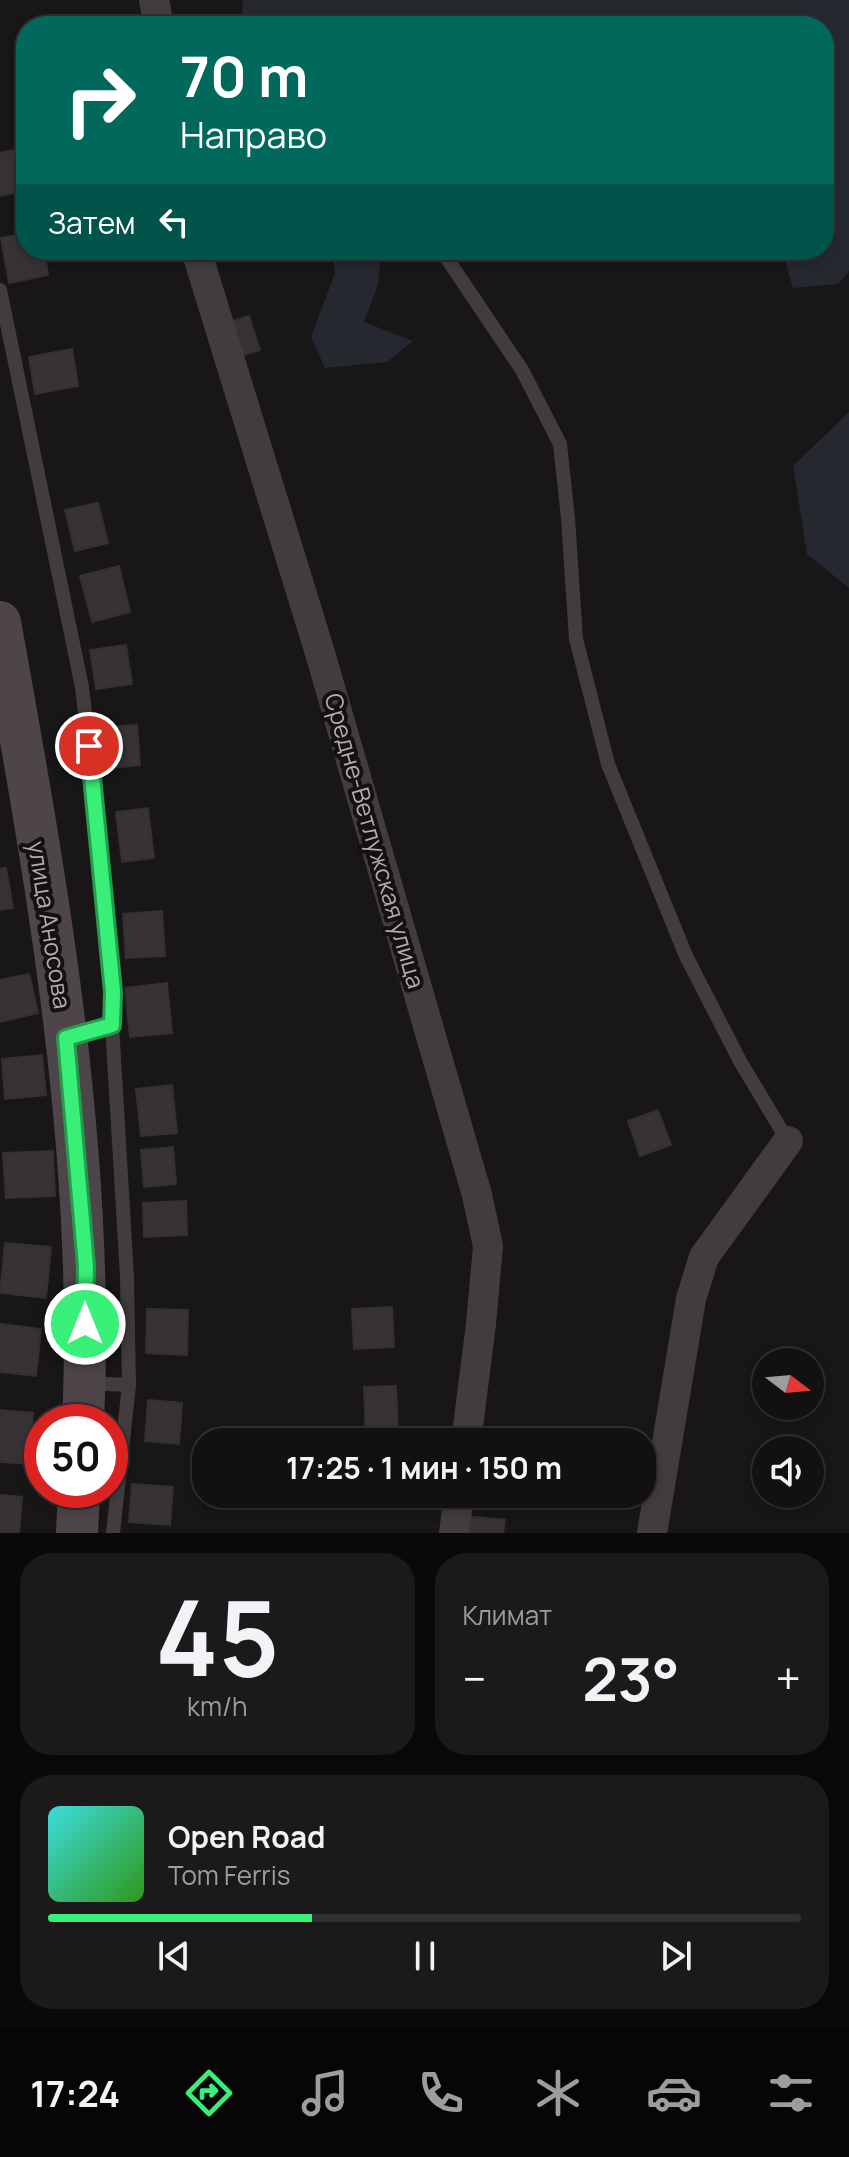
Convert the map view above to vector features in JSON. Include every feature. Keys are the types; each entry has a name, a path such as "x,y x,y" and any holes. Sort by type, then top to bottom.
{"main road":[{"name":"улица Аносова","path":"0,622 22,745 66,1038 86,1266 84,1402"}],"street":[{"name":"Средне-Ветлужская улица","path":"199,260 315,638 477,1195 488,1246 468,1428"},
{"path":"652,1533 691,1299 704,1257 788,1141"},
{"path":"454,1533 457,1508"}],"lane":[{"path":"448,260 522,370 560,444 576,639 608,764 686,956 741,1063 788,1141"},
{"path":"0,290 82,687 113,992 112,1025 127,1276 129,1385 87,1523"},
{"path":"66,1038 112,1025"},
{"path":"84,1402 129,1385"}],"shaded area":[{"path":"243,0 849,0 849,271 838,284 793,288 785,260 834,260 834,16 242,16"},
{"path":"333,260 380,260 378,285 364,322 413,341 387,362 325,368 311,337 335,273"},
{"path":"849,412 849,588 807,554 793,466"}],"building":[{"path":"15,150 16,193 0,196 0,153"},
{"path":"16,235 16,260 46,260 48,275 9,283 1,238"},
{"path":"249,316 260,350 234,358 223,324"},
{"path":"72,349 78,386 35,394 29,357"},
{"path":"98,503 108,543 75,551 65,510"},
{"path":"119,566 130,612 92,622 80,576"},
{"path":"126,645 132,684 96,689 90,650"},
{"path":"137,725 140,765 110,768 107,727"},
{"path":"148,808 154,858 122,862 116,812"},
{"path":"6,868 13,908 0,910 0,869"},
{"path":"162,911 165,956 126,958 123,914"},
{"path":"29,974 38,1013 0,1022 0,980"},
{"path":"167,983 172,1033 130,1037 125,988"},
{"path":"42,1055 46,1095 5,1099 2,1059"},
{"path":"172,1085 177,1133 141,1136 136,1089"},
{"path":"658,1110 671,1145 640,1156 628,1121"},
{"path":"173,1147 176,1184 144,1187 141,1150"},
{"path":"53,1151 55,1196 6,1198 3,1153"},
{"path":"186,1201 187,1235 144,1237 143,1203"},
{"path":"5,1243 51,1247 46,1298 0,1293"},
{"path":"392,1307 394,1347 354,1349 352,1309"},
{"path":"147,1309 188,1310 187,1355 146,1353"},
{"path":"0,1324 41,1329 36,1376 0,1372"},
{"path":"396,1386 398,1428 366,1428 364,1387"},
{"path":"148,1400 182,1403 179,1444 145,1441"},
{"path":"0,1410 24,1412 24,1464 0,1462"},
{"path":"132,1484 173,1487 170,1525 129,1522"},
{"path":"0,1495 22,1497 19,1533 0,1533"},
{"path":"465,1516 505,1520 503,1533 463,1533"}],"route":[{"path":"85,1324 86,1266 66,1038 112,1025 113,992 89,746"}]}
